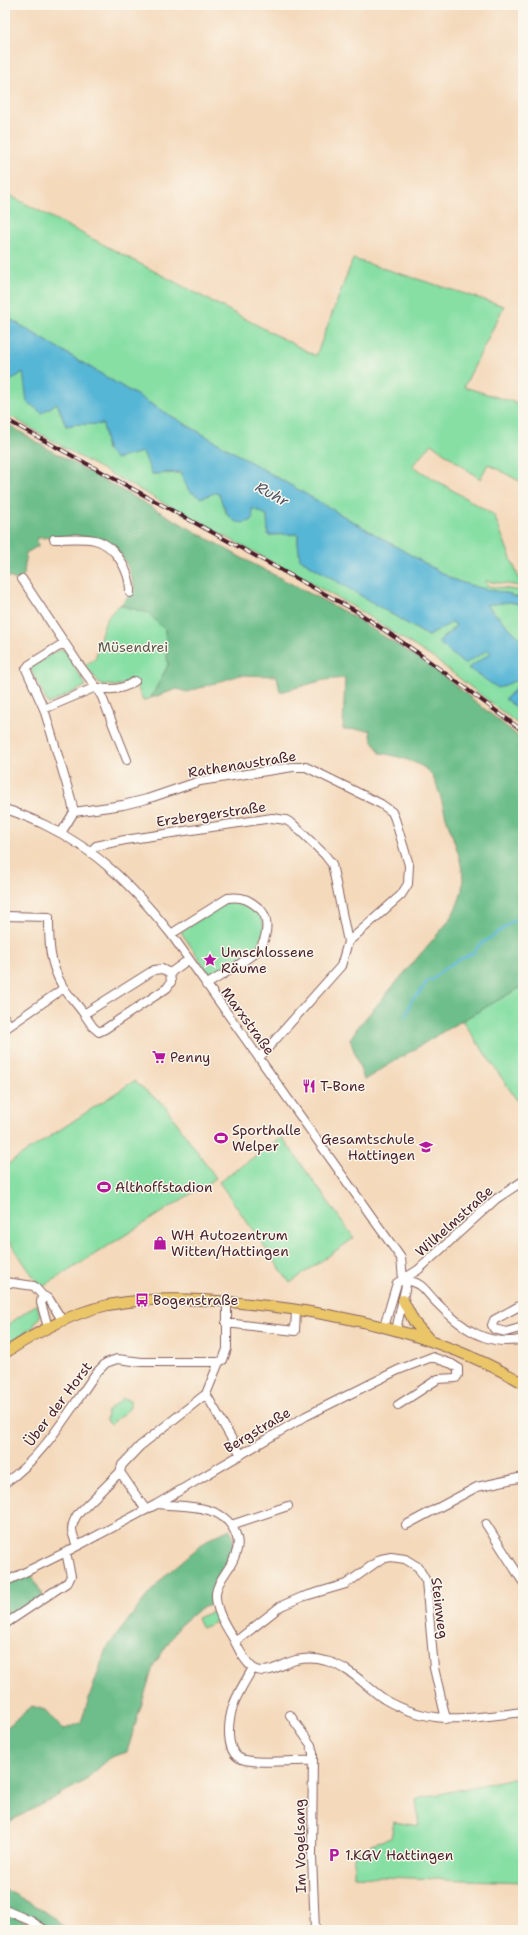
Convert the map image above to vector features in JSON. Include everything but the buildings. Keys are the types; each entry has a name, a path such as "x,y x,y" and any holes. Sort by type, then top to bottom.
{"main road":[{"path":"5,1353 62,1320 96,1308 142,1300 186,1299 227,1302 346,1317 429,1339 466,1354 523,1383"},
{"path":"403,1300 414,1322 429,1339"}],"street":[{"path":"54,539 94,539 104,544 123,564 130,582 130,593"},
{"path":"22,579 102,697 127,760"},
{"path":"61,833 74,812 44,709 26,669 29,665 64,643"},
{"path":"44,709 96,687 106,690 114,689 136,681"},
{"name":"Rathenaustraße","path":"74,812 123,804 200,781 293,767 306,768 332,779 381,804 392,812 410,870 408,884 401,895 348,942"},
{"name":"Marxstraße","path":"5,809 25,816 61,833 90,852 130,886 171,934 188,960 398,1253 402,1263 403,1279 406,1285 396,1330"},
{"name":"Erzbergerstraße","path":"90,852 96,846 125,840 272,818 286,820 311,841 332,864 348,942 341,966 259,1058"},
{"path":"171,934 228,898 239,897 251,900 264,914 267,928 258,950 206,985"},
{"path":"5,916 49,917 50,955 52,966 64,988 93,1027 99,1032 167,988 171,982 170,973"},
{"path":"170,973 188,960"},
{"path":"84,1014 154,970 162,969 170,973"},
{"path":"6,1024 64,988"},
{"name":"Wilhelmstraße","path":"403,1279 418,1270 496,1199 523,1181"},
{"path":"384,1327 397,1283 403,1279 421,1285 445,1311 485,1338 504,1342 523,1339"},
{"path":"5,1282 34,1286 42,1295 49,1299 62,1320"},
{"path":"42,1295 40,1303 48,1327"},
{"path":"77,1546 71,1530 72,1524 77,1515 120,1472 122,1465 140,1446 206,1394 219,1362 225,1357 227,1349 227,1302"},
{"path":"523,1304 494,1320 492,1325 494,1329 502,1332 523,1327"},
{"path":"226,1323 295,1331 296,1310"},
{"name":"Bergstraße","path":"5,1582 157,1504 327,1404 419,1361 432,1357 452,1364 458,1368 458,1375 456,1378 438,1379 398,1405"},
{"name":"Über der Horst","path":"5,1483 14,1477 39,1452 96,1373 106,1363 117,1359 142,1362 219,1362"},
{"path":"206,1394 241,1455"},
{"path":"120,1472 146,1510"},
{"path":"406,1525 476,1487 523,1477"},
{"path":"157,1504 207,1510 219,1514 232,1525 239,1541 237,1551 234,1560 220,1580 216,1600 224,1625 244,1659 253,1668 264,1671 300,1659 326,1661 346,1670 384,1698 409,1711 427,1717 446,1719 472,1718 523,1712"},
{"path":"232,1525 288,1506"},
{"path":"486,1524 523,1582"},
{"path":"5,1624 68,1582 71,1576 66,1552"},
{"name":"Steinweg","path":"235,1642 281,1606 302,1597 330,1590 346,1584 381,1559 391,1557 405,1559 418,1567 426,1581 434,1668 446,1719"},
{"path":"253,1668 239,1691 232,1712 230,1737 232,1752 238,1758 252,1761 313,1761"},
{"name":"Im Vogelsang","path":"290,1715 311,1745 313,1761 312,1857 314,1930"},
{"path":"5,1910 31,1921 45,1930"}],"green space":[{"path":"5,193 316,356 353,259 504,306 464,387 523,405 523,483 488,464 480,479 432,444 412,466 494,515 521,584 520,586 486,581 488,586 523,591 523,598 511,596 511,594 488,590 452,579 161,410 5,316"},
{"path":"23,372 57,403 66,426 80,424 103,424 107,450 143,452 152,474 181,473 189,491 218,492 227,515 252,507 267,515 268,535 298,534 300,559 428,636 452,622 456,626 438,642 464,664 488,650 492,653 468,669 522,678 523,682 505,699 523,712 523,728 436,660 352,606 78,456 5,413 5,385"},
{"path":"5,422 38,443 242,558 347,613 434,668 523,740 523,986 449,1028 364,1080 350,1039 358,1027 448,922 462,891 463,879 459,858 434,779 426,769 416,763 380,753 372,740 370,730 343,729 345,678 324,680 280,692 277,676 240,675 187,692 177,689 151,698 168,665 165,630 148,613 120,605 135,590 129,570 121,555 112,546 101,540 88,537 37,538 38,546 26,553 24,575 16,580 5,575"},
{"path":"510,602 521,605 522,607 523,641 486,604"},
{"name":"Müsendrei","path":"120,605 148,613 165,630 168,665 151,698 143,701 135,681 116,686 100,684 85,665 95,659 105,623 113,611"},
{"path":"64,649 86,686 48,704 31,670 32,667 56,651"},
{"path":"239,898 261,914 265,931 255,949 213,979 181,932 229,899"},
{"path":"523,986 523,1109 462,1020"},
{"name":"Althoffstadion","path":"134,1081 165,1106 216,1178 41,1288 5,1235 5,1166"},
{"path":"282,1137 354,1238 290,1283 219,1182"},
{"path":"37,1304 40,1316 33,1327 5,1347 5,1327"},
{"path":"123,1398 130,1400 130,1408 110,1425 106,1421 107,1411"},
{"path":"230,1529 233,1544 232,1550 216,1582 213,1604 199,1609 179,1626 153,1667 127,1752 111,1757 83,1782 5,1824 5,1729 32,1706 45,1710 63,1730 81,1722 106,1649 146,1597 167,1574 207,1540"},
{"path":"30,1572 43,1596 5,1620 5,1584"},
{"path":"214,1611 217,1617 215,1619 216,1622 202,1628 197,1618"},
{"path":"514,1778 523,1780 523,1882 354,1876 354,1850 370,1852 371,1844 391,1838 394,1822 419,1826 416,1799"},
{"path":"5,1889 46,1912 68,1930 49,1930 5,1908"},
{"path":"5,1912 42,1930 5,1930"}],"water":[{"name":"Ruhr","path":"5,316 161,410 452,579 488,590 511,594 511,596 523,598 523,605 510,602 486,605 523,641 523,681 522,678 498,688 468,668 491,653 488,650 464,664 438,642 456,626 453,622 428,636 300,559 298,534 268,535 267,515 252,508 253,520 239,522 234,520 226,511 218,492 201,498 189,491 180,472 152,474 143,452 116,459 107,450 103,424 80,424 66,426 57,403 42,413 27,402 23,372 5,385"},
{"path":"523,682 523,712 505,699"}],"waterway":[{"path":"406,1016 412,999 423,988 428,980 433,980 445,968 474,953 479,945 523,913"}],"railway":[{"path":"5,419 356,611 418,653 523,731"}],"place":[{"name":"Umschlossene Räume","path":"210,960"},
{"name":"Penny","path":"159,1057"},
{"name":"T-Bone","path":"309,1086"},
{"name":"Sporthalle Welper","path":"221,1138"},
{"name":"Gesamtschule Hattingen","path":"426,1147"},
{"name":"Althoffstadion","path":"104,1187"},
{"name":"WH Autozentrum Witten/Hattingen","path":"160,1243"},
{"name":"Bogenstraße","path":"142,1300"},
{"name":"1.KGV Hattingen","path":"334,1855"}]}
